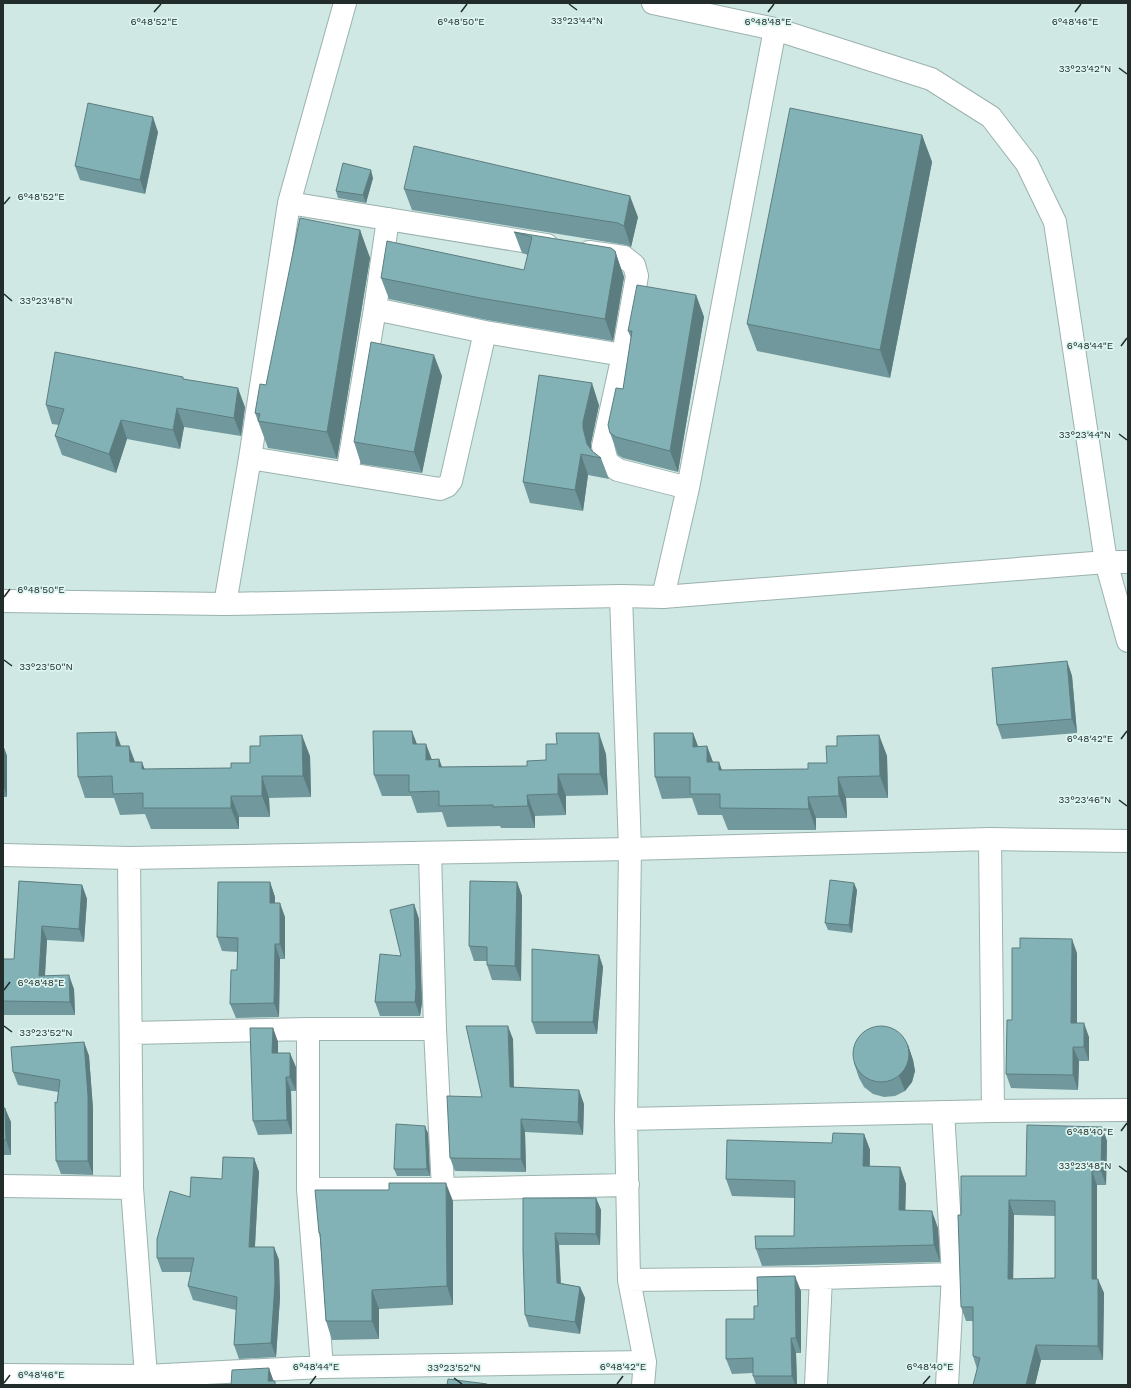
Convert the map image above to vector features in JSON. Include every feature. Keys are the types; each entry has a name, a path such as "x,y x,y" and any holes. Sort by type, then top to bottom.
{"street":[{"path":"224,604 250,458 289,203 345,3"},
{"path":"653,3 775,29 931,79 991,117 1027,164 1055,222 1106,562 1128,641"},
{"path":"663,597 688,488 775,29"},
{"path":"289,203 624,258 634,265 637,276 623,355 603,446 607,462 618,470 688,488"},
{"path":"347,474 375,309 388,219"},
{"path":"375,309 485,332 623,355"},
{"path":"250,458 440,489 447,486 451,481 485,332"},
{"path":"3,600 224,604 621,596 663,597 1106,562 1128,562"},
{"path":"621,596 630,849 626,1120 629,1280 645,1362 642,1385"},
{"path":"990,839 993,1111"},
{"path":"3,855 129,858 630,849 990,839 1128,841"},
{"path":"430,853 435,1029 443,1189"},
{"path":"129,858 132,1188 146,1380"},
{"path":"131,1033 308,1029 435,1029"},
{"path":"308,1029 308,1189 322,1367"},
{"path":"626,1120 993,1111 1128,1110"},
{"path":"943,1112 952,1274 947,1385"},
{"path":"308,1189 443,1189 628,1185"},
{"path":"3,1186 132,1188"},
{"path":"629,1280 820,1278 952,1274"},
{"path":"816,1385 820,1278"},
{"path":"3,1375 146,1380 322,1367 645,1362"}],"building":[{"path":"88,103 153,117 140,180 75,166"},
{"path":"790,108 922,135 880,350 747,324"},
{"path":"414,146 630,196 624,226 618,223 404,189"},
{"path":"343,163 371,170 363,195 336,191"},
{"path":"300,218 360,230 327,432 258,421 260,414 255,413 260,384 266,385"},
{"path":"514,232 611,248 615,251 616,255 605,319 480,298 381,278 387,241 524,270 532,237"},
{"path":"637,285 696,295 670,451 616,437 610,433 608,425 616,388 623,389 632,331 628,331"},
{"path":"371,342 434,355 414,452 354,442"},
{"path":"55,352 183,377 183,379 238,388 234,418 177,408 173,430 121,420 109,454 55,436 64,409 46,405"},
{"path":"539,375 592,383 583,428 587,444 592,451 601,458 581,454 575,490 523,482"},
{"path":"1067,661 1072,719 997,725 992,668"},
{"path":"373,731 412,731 413,744 426,744 426,760 439,759 439,767 527,766 527,761 546,760 546,744 557,744 556,733 599,733 600,774 558,774 558,794 527,795 528,806 439,806 439,791 409,792 409,775 374,775"},
{"path":"116,732 116,746 129,746 130,762 142,762 142,769 231,768 231,763 250,763 250,746 260,746 260,736 302,735 303,776 262,776 262,796 231,796 231,808 143,808 143,793 113,794 112,776 78,777 77,733"},
{"path":"654,733 693,733 693,747 707,746 707,762 719,762 719,770 808,769 808,763 827,763 826,746 837,746 837,736 879,735 880,776 838,777 839,796 808,797 809,809 720,808 720,794 690,794 690,777 655,777"},
{"path":"830,880 854,883 849,925 825,923"},
{"path":"19,881 82,885 79,929 42,926 39,976 69,975 70,1002 3,1001 3,959 14,959"},
{"path":"470,881 517,882 515,966 487,965 487,947 469,946"},
{"path":"218,882 270,882 270,903 280,903 280,944 275,944 274,1003 230,1004 231,970 237,970 238,938 217,937"},
{"path":"414,904 415,1002 375,1002 380,954 401,956 390,910"},
{"path":"1020,938 1072,939 1071,1023 1084,1023 1084,1047 1073,1047 1073,1075 1006,1074 1007,1020 1012,1020 1012,948 1020,948"},
{"path":"532,949 599,955 593,1022 532,1022"},
{"path":"466,1026 508,1026 510,1087 579,1090 578,1122 521,1119 521,1159 450,1158 447,1096 482,1097"},
{"path":"875,1026 887,1026 897,1030 905,1038 909,1048 909,1060 905,1070 897,1078 887,1082 875,1082 865,1078 857,1070 853,1060 853,1048 857,1038 865,1030"},
{"path":"250,1028 273,1028 272,1053 290,1053 290,1077 286,1077 287,1120 253,1121"},
{"path":"84,1042 88,1096 88,1161 56,1161 55,1102 57,1103 60,1080 13,1072 11,1047"},
{"path":"3,1108 5,1108 6,1140 3,1140"},
{"path":"396,1124 425,1126 427,1169 394,1169"},
{"path":"1027,1125 1102,1127 1101,1171 1092,1171 1092,1279 1098,1279 1098,1346 1036,1345 1026,1385 973,1385 980,1358 973,1356 973,1307 961,1307 958,1215 961,1215 961,1176 1026,1176","holes":["1009,1200 1055,1201 1055,1278 1008,1279"]},
{"path":"833,1133 864,1134 863,1166 900,1167 899,1210 932,1211 934,1245 756,1249 755,1236 794,1236 795,1181 726,1179 727,1140 832,1143"},
{"path":"223,1157 254,1158 249,1247 274,1247 275,1283 271,1343 234,1345 237,1297 188,1286 194,1258 157,1258 157,1239 170,1191 190,1197 191,1177 222,1179"},
{"path":"389,1183 446,1183 447,1286 372,1290 372,1321 326,1321 320,1233 315,1190 389,1190"},
{"path":"523,1198 596,1198 596,1234 555,1233 557,1283 580,1287 575,1322 525,1315"},
{"path":"795,1276 796,1338 791,1338 792,1376 753,1376 753,1358 726,1359 726,1319 754,1319 754,1306 758,1306 757,1277"},
{"path":"269,1368 268,1381 275,1381 275,1385 231,1385 232,1370"},
{"path":"448,1379 487,1384 487,1385 447,1385"}]}
